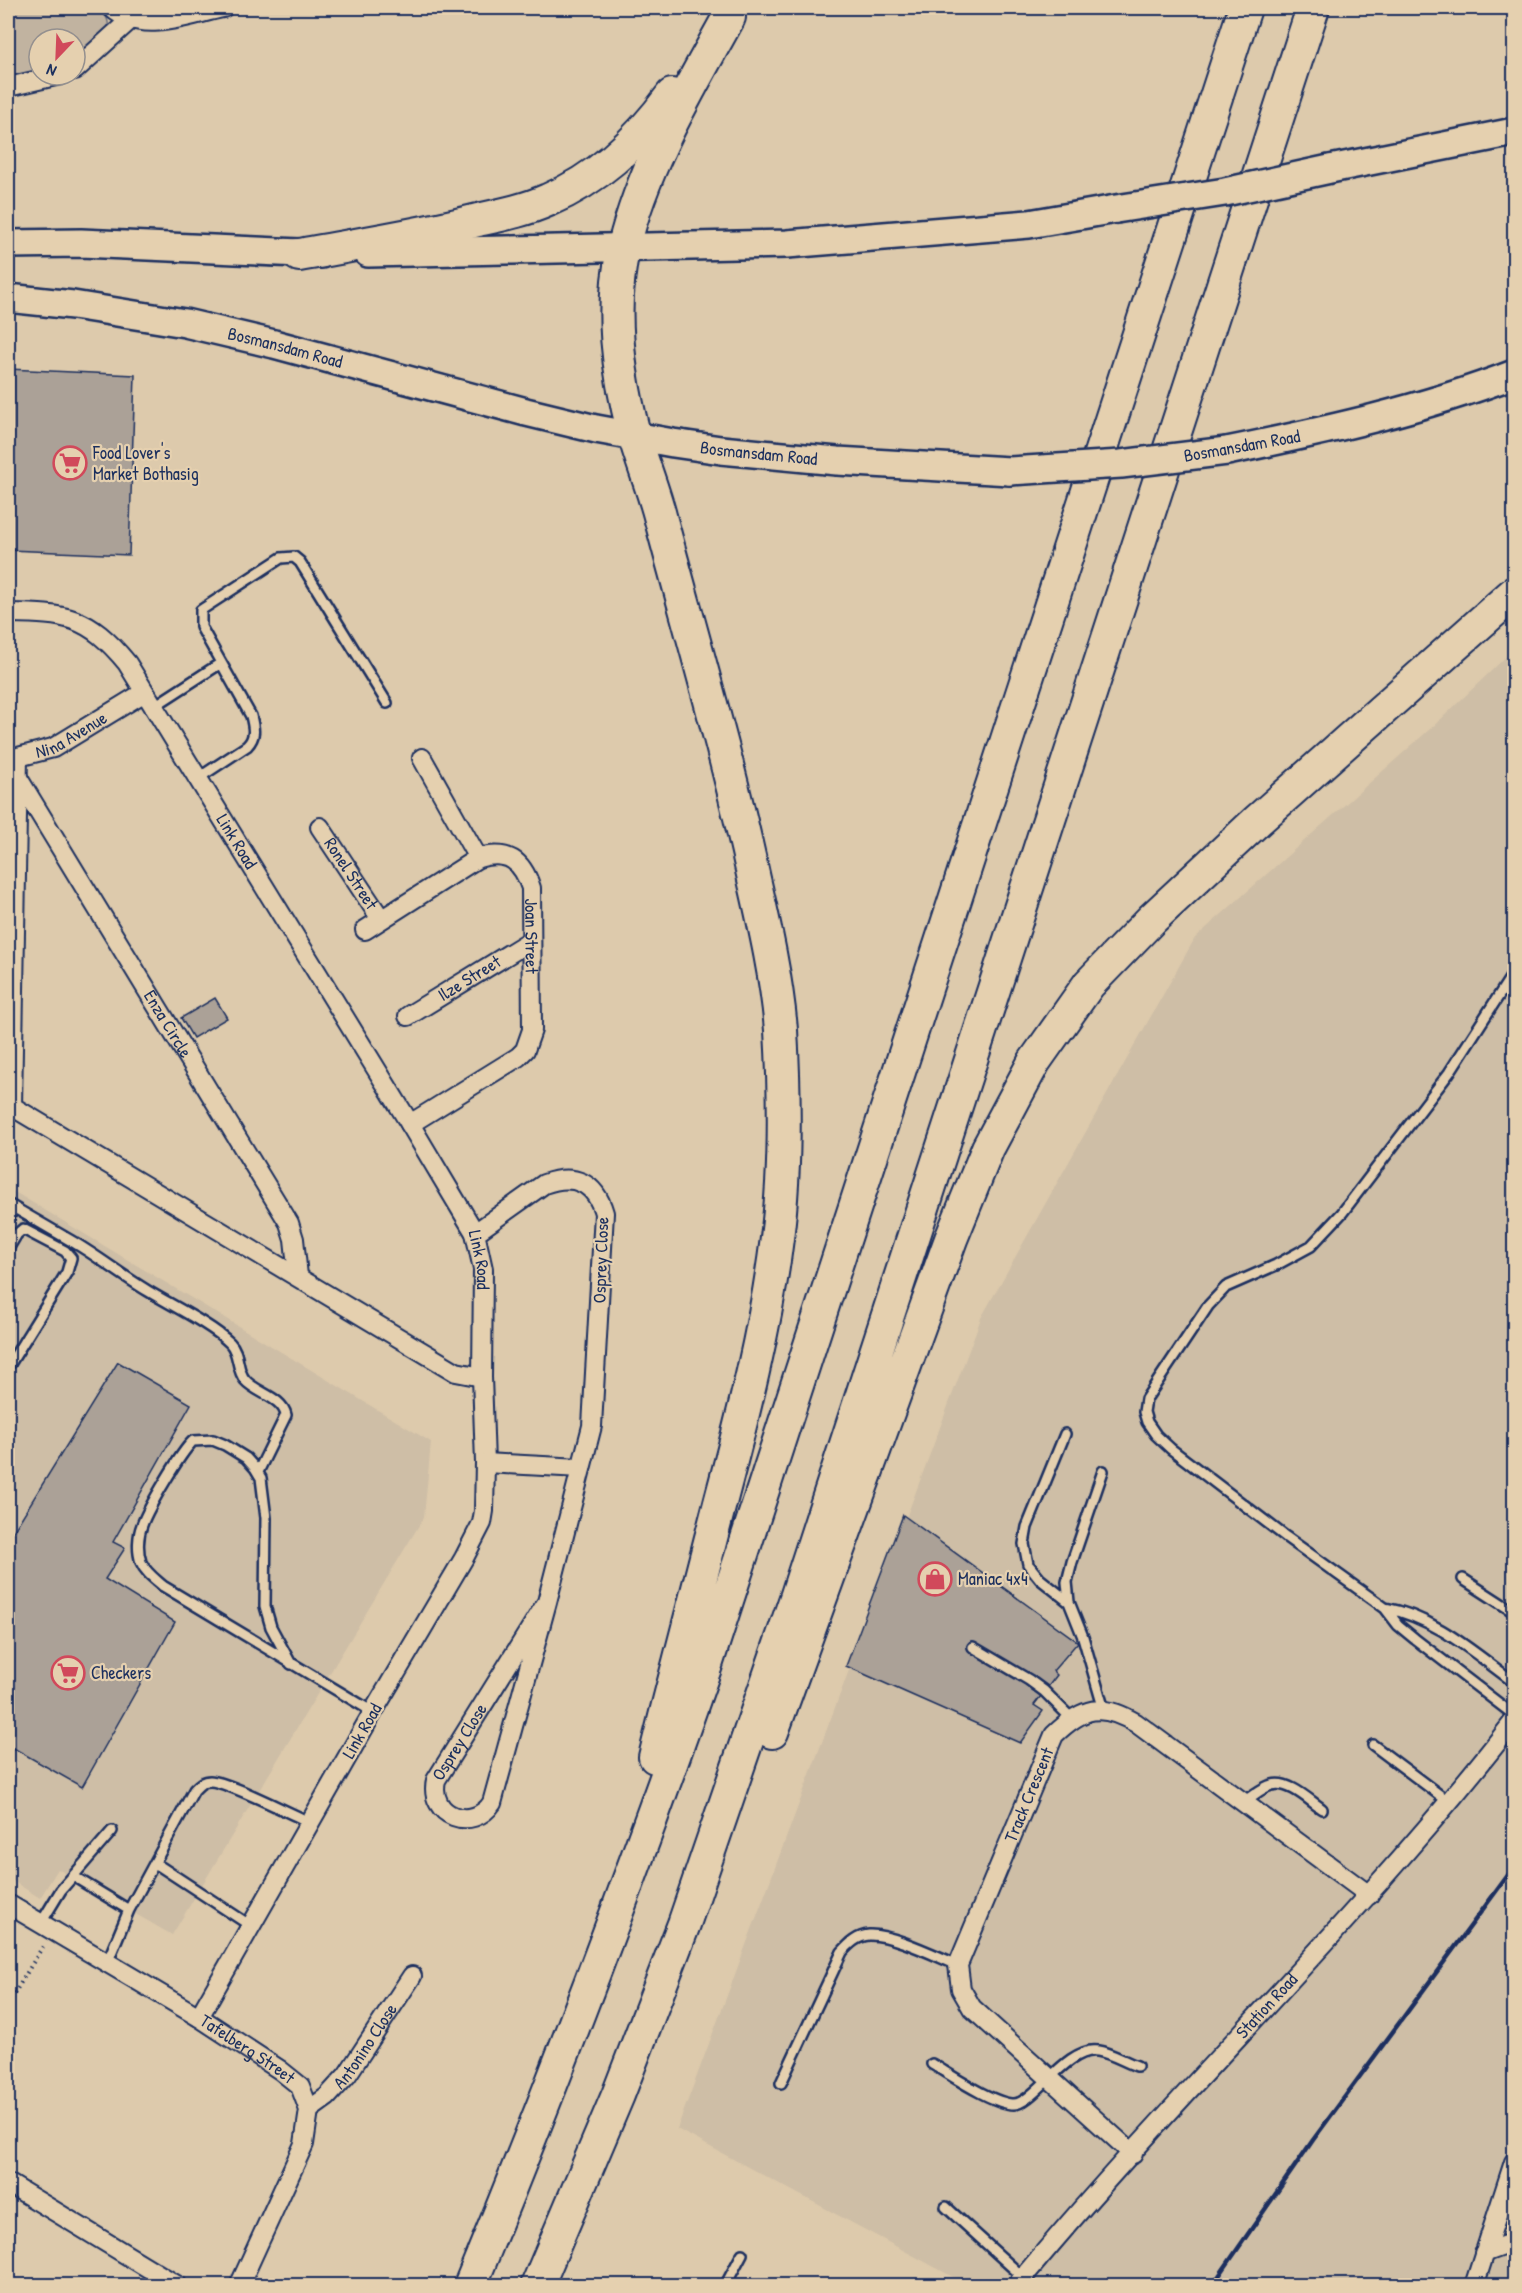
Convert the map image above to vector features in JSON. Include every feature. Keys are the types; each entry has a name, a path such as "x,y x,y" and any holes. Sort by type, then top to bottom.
{"highway":[{"path":"470,2286 580,2013 642,1846 738,1569 1245,8"},
{"path":"537,2286 618,2095 684,1924 804,1575 1313,8"},
{"path":"642,1846 640,1826 644,1799 741,1421 763,1321 777,1237 785,1127 781,1024 764,924 735,794 656,500 635,437 623,387 616,333 618,291 624,247 644,186 667,130 733,12"},
{"path":"299,255 442,229 548,201 603,168 631,144 667,101 733,12"},
{"path":"684,1924 714,1890 951,1239 988,1148 1034,1062 1089,984 1152,919 1257,821 1515,593"}],"main road":[{"path":"8,244 81,243 299,255 787,244 917,235 1029,224 1225,192 1515,132"},
{"name":"Bosmansdam Road","path":"8,298 185,322 526,412 635,437 744,452 837,461 1010,471 1121,464 1227,451 1358,423 1430,404 1515,374"}],"street":[{"path":"112,8 130,20 143,22 157,22 223,8"},
{"path":"87,59 130,20"},
{"path":"8,87 27,83"},
{"name":"Link Road","path":"8,613 52,613 80,622 105,638 127,663 475,1233 483,1269 484,1511 477,1533 199,2017"},
{"name":"Nina Avenue","path":"10,1105 18,778 13,757 53,748 148,700"},
{"path":"365,930 478,858 422,758"},
{"name":"Enza Circle","path":"18,778 289,1223 294,1239 298,1276"},
{"name":"Ronel Street","path":"320,827 381,919"},
{"name":"Joan Street","path":"410,1124 518,1057 525,1050 532,1030 531,888 524,869 508,857 491,855 478,858"},
{"name":"Ilze Street","path":"408,1016 530,941"},
{"path":"10,1105 456,1372 482,1377"},
{"name":"Osprey Close","path":"475,1233 544,1184 556,1180 567,1179 592,1188 600,1198 604,1213 592,1426 547,1602 492,1803 485,1813 474,1818 458,1818 443,1810 436,1803 434,1791 436,1780 547,1602"},
{"path":"485,1463 581,1468"},
{"path":"1071,1718 1088,1711 1104,1710 1119,1713 1136,1723 1369,1895"},
{"name":"Track Crescent","path":"958,1965 1054,1734 1071,1718"},
{"name":"Station Road","path":"1020,2281 1369,1895 1515,1722"},
{"name":"Tafelberg Street","path":"8,1904 199,2017 280,2070 300,2086 309,2110"},
{"path":"958,1965 961,1989 972,2008 1133,2154"},
{"name":"Antonino Close","path":"309,2110 327,2097 347,2075 412,1976"},
{"path":"239,2286 304,2145 309,2110"},
{"path":"1474,2286 1515,2162"},
{"path":"8,2183 178,2286"},
{"path":"1484,2253 1515,2242"}],"lane":[{"path":"197,778 247,746 254,733 251,716 201,627 201,610 281,558 294,557 312,577 387,703"},
{"path":"148,700 221,663"},
{"path":"1515,972 1449,1073 1342,1213 1311,1246 1276,1265 1226,1287 1208,1306 1146,1399 1144,1412 1156,1435 1170,1449 1385,1608 1398,1625 1415,1639 1515,1714"},
{"path":"8,1219 11,1206 223,1336 232,1344 246,1382 285,1410 285,1421 258,1472"},
{"path":"8,1249 23,1229 65,1251 71,1258 67,1272 10,1364"},
{"path":"1065,1434 1027,1527 1024,1544 1028,1564 1040,1579 1069,1602"},
{"path":"291,1664 271,1627 266,1606 266,1518 264,1487 258,1472 246,1458 225,1445 213,1440 193,1441 181,1456 142,1524 139,1549 141,1562 148,1573 163,1586 291,1664 373,1712"},
{"path":"1103,1471 1067,1582 1069,1602 1083,1637 1104,1710"},
{"path":"1463,1579 1515,1612"},
{"path":"1385,1608 1406,1612 1442,1630 1515,1682"},
{"path":"973,1647 1029,1680 1044,1691 1071,1718"},
{"path":"1373,1745 1449,1802"},
{"path":"107,1963 129,1910 194,1790 202,1782 212,1781 229,1787 310,1822"},
{"path":"1244,1802 1270,1785 1278,1784 1293,1789 1322,1809"},
{"path":"47,1927 61,1890 112,1832"},
{"path":"155,1863 251,1926"},
{"path":"73,1876 129,1910"},
{"path":"781,2083 842,1952 853,1940 868,1935 887,1937 958,1965"},
{"path":"932,2064 973,2088 1002,2101 1015,2104 1023,2102 1049,2077 1076,2057 1088,2052 1098,2051 1137,2066"},
{"path":"946,2207 1020,2281"},
{"path":"725,2286 742,2254"}],"path":[{"path":"8,2004 47,1927"}],"shaded area":[{"path":"8,8 99,8 104,14 108,26 106,33 87,50 87,27 27,27 27,75 8,79"},
{"path":"1514,649 1514,2285 968,2285 677,2129 981,1318 1195,938 1439,721"},
{"path":"8,1188 431,1442 424,1517 172,1935 58,1869 40,1898 8,1878"}],"building":[{"name":"Food Lover's Market Bothasig","path":"8,369 135,375 129,555 8,550"},
{"path":"215,998 227,1018 193,1038 181,1018"},
{"path":"118,1362 191,1404 113,1542 125,1548 105,1579 175,1622 82,1787 8,1745 8,1540"},
{"name":"Maniac 4x4","path":"903,1515 1078,1642 1053,1671 1057,1675 1034,1705 1043,1711 1020,1743 846,1666"}],"railway":[{"path":"1212,2286 1313,2140 1514,1867"}],"place":[{"name":"Food Lover's Market Bothasig","path":"70,463"},
{"name":"Maniac 4x4","path":"935,1579"},
{"name":"Checkers","path":"68,1673"}]}
